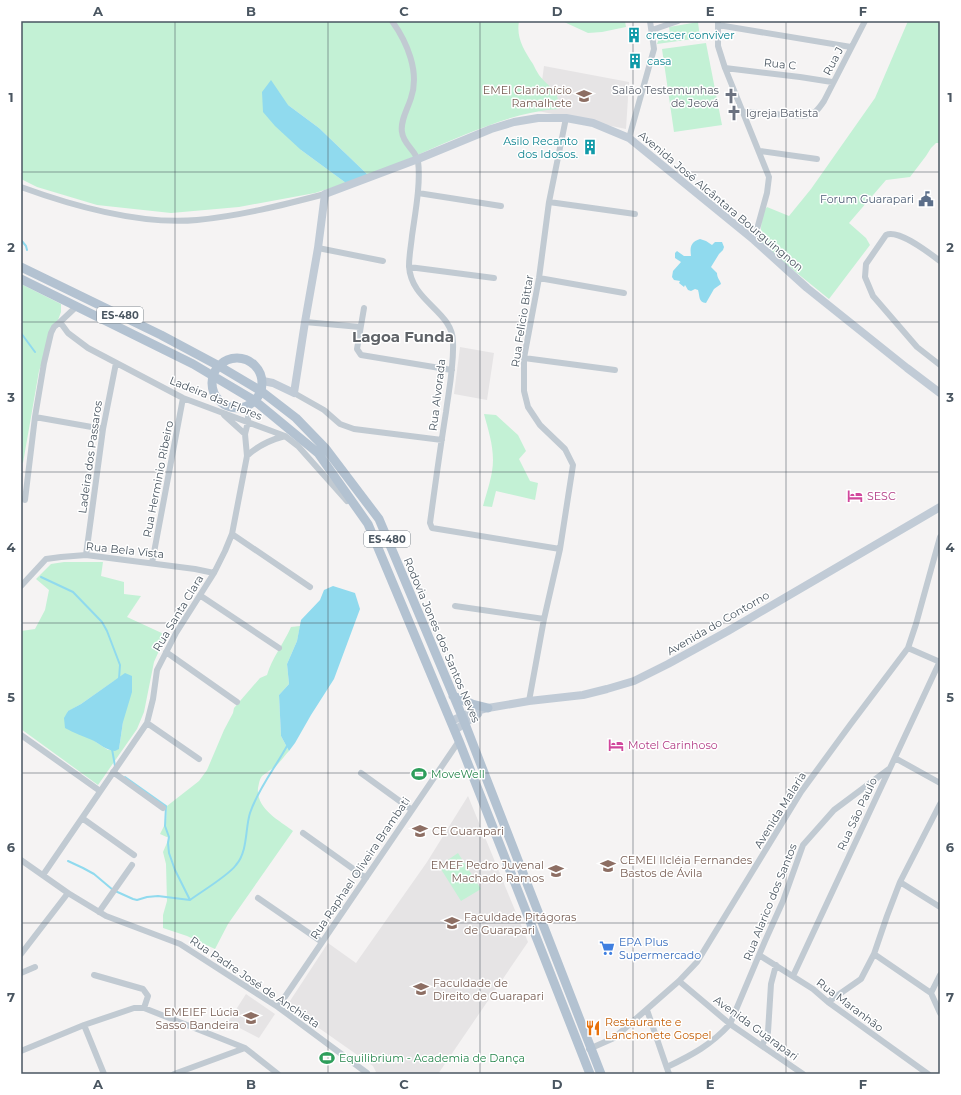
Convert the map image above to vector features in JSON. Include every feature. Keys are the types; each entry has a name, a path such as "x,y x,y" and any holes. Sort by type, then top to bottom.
{"main road":[{"name":"Rodovia Jones dos Santos Neves","path":"21,267 161,335 219,366 261,391 296,418 326,449 378,519 463,719 601,1074"},
{"name":"Rodovia Jones dos Santos Neves","path":"21,279 193,364 213,376 318,453 368,524 455,730 590,1074"},
{"path":"232,358 238,358 246,359 258,368 263,381 261,391 252,404 237,408 222,408 212,386 213,376 219,366 232,358"},
{"path":"453,696 472,704 488,708"},
{"path":"534,930 544,927"}],"street":[{"path":"392,21 408,51 414,77 414,87 405,113 401,131 406,144 418,159"},
{"path":"629,138 654,49 650,21"},
{"path":"652,30 678,21"},
{"name":"Rua J","path":"743,112 804,116 812,115 818,110 865,21"},
{"path":"754,240 770,181 760,151 725,68 718,46 718,23 851,47"},
{"name":"Rua C","path":"725,68 800,76 832,82"},
{"name":"Avenida José Alcântara Bourguingnon","path":"21,187 89,209 163,220 196,220 264,210 325,194 492,129 514,122 538,118 566,118 593,123 629,138 754,240 813,292 906,368 939,392"},
{"name":"Rua Felicio Bittar","path":"529,701 544,618 560,549 573,465 565,449 540,425 528,407 524,391 524,358 539,278 549,202 566,118"},
{"path":"760,151 817,159"},
{"name":"Rua Alvorada","path":"418,159 418,193 409,267 412,280 420,295 447,322 453,342 452,370 430,522 432,528 560,549"},
{"path":"418,193 501,206"},
{"path":"294,393 318,248 325,194"},
{"path":"549,202 635,214"},
{"path":"940,261 907,239 896,234 890,234 886,235 866,264 865,269 865,277 873,296 917,347 940,365"},
{"path":"318,248 383,261"},
{"path":"409,267 494,278"},
{"path":"539,278 624,293"},
{"path":"25,500 35,417 48,344 52,330 77,306"},
{"path":"364,308 357,349 361,355 452,370"},
{"name":"Ladeira das Flores","path":"60,322 72,337 88,348 183,398 222,408 248,422 285,436 298,446 368,524"},
{"path":"305,322 360,327"},
{"path":"524,358 615,370"},
{"name":"Ladeira dos Passaros","path":"86,555 103,429 116,363"},
{"path":"263,381 273,383 294,393 324,410 340,424 354,429 442,440"},
{"name":"Rua Herminio Ribeiro","path":"152,563 183,398"},
{"name":"Rua Santa Clara","path":"43,875 147,722 153,700 157,670 176,633 214,573 225,551 232,534 247,456 246,434 252,404"},
{"path":"222,408 246,434"},
{"path":"35,417 103,429"},
{"path":"247,456 271,439 285,436"},
{"name":"Avenida do Contorno","path":"451,721 463,719 488,708 529,701 583,695 634,681 668,664 728,630 940,507"},
{"path":"232,534 310,586"},
{"name":"Avenida Malaria","path":"582,1052 614,1038 679,981 697,962 801,792 908,648 940,540"},
{"name":"Rua Bela Vista","path":"21,586 46,559 86,555 196,569 214,573"},
{"path":"200,596 278,648"},
{"path":"455,606 544,618"},
{"path":"908,648 940,662"},
{"path":"166,652 237,702"},
{"name":"Rua São Paulo","path":"793,976 940,662"},
{"name":"Avenida do Contorno","path":"455,730 463,719"},
{"path":"147,722 199,759"},
{"path":"21,735 100,791"},
{"name":"Rua Raphael Oliveira Brambati","path":"278,1007 459,741"},
{"path":"895,758 940,783"},
{"name":"Rua Alarico dos Santos","path":"667,1067 696,1053 721,1034 730,1024 783,902 803,845 834,810 889,769"},
{"path":"113,772 163,808"},
{"path":"361,773 412,810"},
{"path":"828,1002 861,979 874,954 900,882 940,804"},
{"path":"82,818 134,855"},
{"path":"303,834 366,878"},
{"name":"Rua Padre José de Anchieta","path":"21,860 68,893 106,916 180,944 278,1007 367,1074"},
{"path":"99,912 132,865"},
{"path":"900,882 940,907"},
{"path":"21,954 68,893"},
{"path":"258,898 322,942"},
{"path":"874,954 931,993 940,1013"},
{"name":"Rua Maranhão","path":"759,956 814,989 828,1002 928,1074"},
{"path":"762,1046 768,1032 771,984 776,965"},
{"path":"21,973 35,967"},
{"path":"94,975 143,989 148,996 144,1008"},
{"path":"931,993 940,975"},
{"name":"Avenida Guarapari","path":"679,981 730,1024 803,1074"},
{"path":"21,1050 84,1025 134,1008 144,1008 245,1048 278,1074"},
{"path":"647,1010 670,1074"},
{"path":"84,1025 104,1074"},
{"path":"174,1074 245,1048"}],"shaded area":[{"name":"EMEI Clarionício Ramalhete","path":"544,66 629,82 626,129 538,111"},
{"path":"460,347 494,353 487,400 454,394"},
{"name":"Faculdade Pitágoras de Guarapari","path":"468,796 528,942 438,1074 372,1074 376,1072 373,1066 289,1007 288,1004 328,943 356,963 427,862"},
{"name":"EMEIEF Lúcia Sasso Bandeira","path":"246,994 275,1014 259,1038 228,1022"}],"green space":[{"path":"21,21 519,21 518,27 522,44 539,75 556,93 558,98 558,109 534,112 498,122 368,175 319,128 288,105 301,150 346,183 315,193 239,207 171,213 97,205 37,187 21,179"},
{"path":"562,21 625,21 626,27 588,33"},
{"path":"908,21 940,21 940,143 936,143 931,148 910,177 886,180 849,223 866,238 870,245 829,299 760,243 762,213 767,207 789,216 811,189 875,98"},
{"path":"698,22 700,38 657,44 660,36 670,34 669,27"},
{"path":"706,43 722,125 674,132 662,49"},
{"path":"21,284 61,304 61,312 39,371 23,463 21,462"},
{"path":"484,414 496,415 518,435 526,451 519,459 530,481 538,483 535,500 496,491 492,507 483,506 493,466 491,442"},
{"path":"64,562 103,562 101,576 124,582 124,594 141,596 127,617 166,635 154,662 144,712 137,729 98,785 21,729 21,631 35,629 45,610 49,590 36,579 51,564","holes":["114,681 123,722 119,749 108,750 93,740 67,712"]},
{"path":"300,626 297,641 287,664 289,684 279,695 281,736 289,751 277,765 262,776 258,788 258,795 265,808 275,818 293,831 228,924 215,949 187,936 163,928 163,915 167,901 166,864 163,852 169,838 160,834 166,822 167,806 199,781 207,770 234,708 260,678 267,675 291,627"},
{"path":"458,853 481,889 461,901 439,866"}],"water":[{"path":"271,80 288,105 319,128 368,175 346,183 301,150 275,126 263,112 262,92"},
{"path":"700,239 712,245 715,242 722,242 724,247 711,267 717,273 721,284 714,289 706,303 700,300 698,290 688,290 685,285 684,287 679,283 680,281 674,280 672,277 673,271 681,262 675,258 675,253 677,251 684,256 691,256 692,244"},
{"path":"333,586 355,593 360,609 334,679 289,751 281,736 279,695 289,684 287,664 297,641 301,620 320,600 324,590"},
{"path":"125,673 132,676 132,692 123,722 119,749 115,751 103,747 92,740 65,728 64,718 68,711 81,704"}],"waterway":[{"path":"21,240 26,246 27,250"},
{"path":"21,333 35,352"},
{"path":"41,577 73,592 102,622 120,665 119,679"},
{"path":"68,861 94,874 113,890 133,899 137,900 158,896 190,900 227,874 240,859 243,853 248,819 253,804 287,746"},
{"path":"112,749 115,766"},
{"path":"125,777 166,806 165,826 169,837 169,853 175,870 190,900"}],"place":[{"name":"crescer conviver","path":"634,35"},
{"name":"casa","path":"635,61"},
{"name":"EMEI Clarionício Ramalhete","path":"584,96"},
{"name":"Salão Testemunhas de Jeová","path":"731,96"},
{"name":"Igreja Batista","path":"734,113"},
{"name":"Asilo Recanto dos Idosos.","path":"590,147"},
{"name":"Forum Guarapari","path":"926,199"},
{"name":"SESC","path":"855,496"},
{"name":"Motel Carinhoso","path":"616,745"},
{"name":"MoveWell","path":"419,774"},
{"name":"CE Guarapari","path":"420,831"},
{"name":"CEMEI Ilcléia Fernandes Bastos de Ávila","path":"608,866"},
{"name":"EMEF Pedro Juvenal Machado Ramos","path":"556,871"},
{"name":"Faculdade Pitágoras de Guarapari","path":"452,923"},
{"name":"EPA Plus Supermercado","path":"607,948"},
{"name":"Faculdade de Direito de Guarapari","path":"421,989"},
{"name":"EMEIEF Lúcia Sasso Bandeira","path":"251,1018"},
{"name":"Restaurante e Lanchonete Gospel","path":"593,1028"},
{"name":"Equilibrium - Academia de Dança","path":"327,1058"}],"district":[{"name":"Lagoa Funda","path":"403,337"}]}
